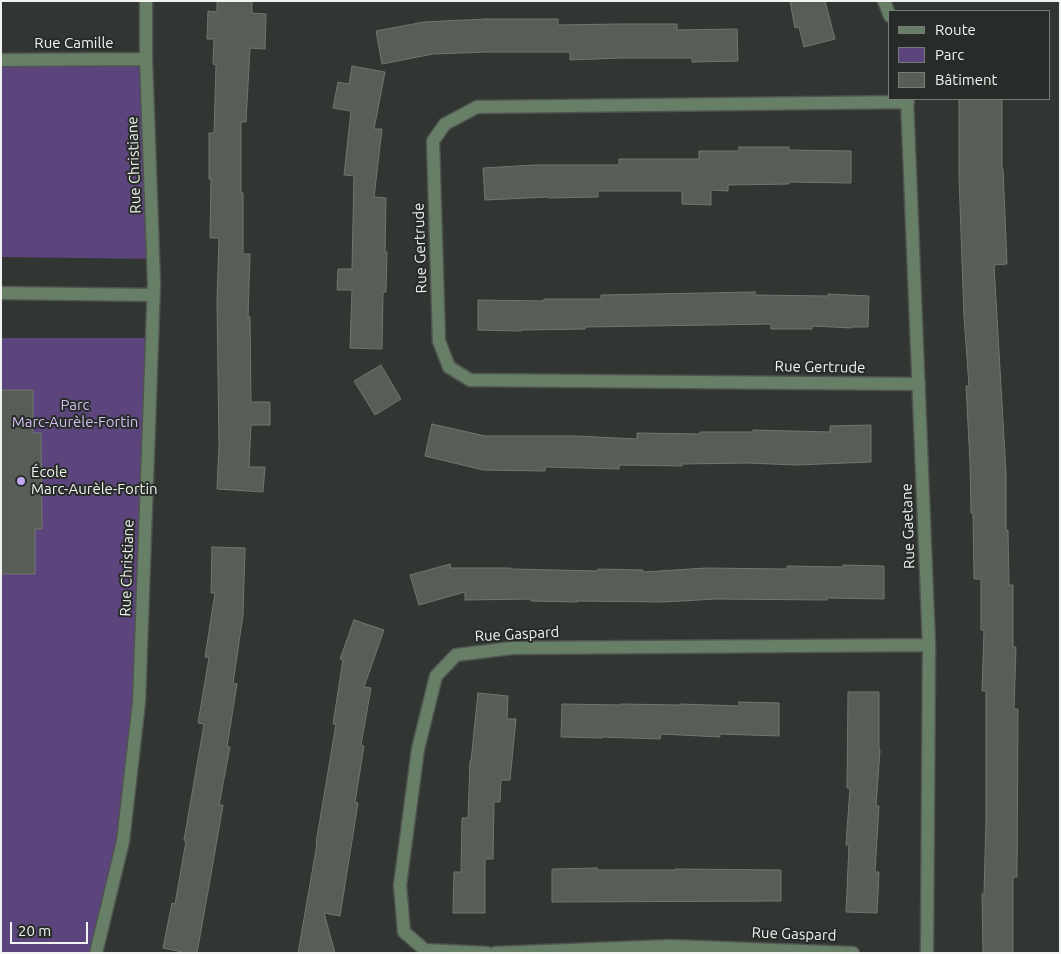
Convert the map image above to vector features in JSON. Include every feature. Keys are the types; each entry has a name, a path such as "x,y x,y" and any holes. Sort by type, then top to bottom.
{"street":[{"name":"Rue Christiane","path":"96,953 123,841 138,702 154,294 146,60 146,1"},
{"name":"Rue Camille","path":"1,60 146,60"},
{"name":"Rue Gaetane","path":"907,100 929,645 927,953"},
{"name":"Rue Gertrude","path":"907,100 477,107 446,124 433,141 439,341 449,367 470,380 918,384"},
{"path":"1,293 154,294"},
{"name":"Rue Gaspard","path":"487,953 425,950 404,932 400,885 418,749 436,676 456,655 512,648 929,645"},
{"name":"Rue Gaspard","path":"495,953 671,946 852,953"}],"green space":[{"path":"146,59 153,259 1,257 1,60"},
{"name":"Parc Marc-Aurèle-Fortin","path":"1,338 152,338 145,534 123,841 96,953 1,953"}],"building":[{"path":"217,1 252,1 252,13 266,14 265,49 250,48 246,122 241,122 243,254 250,254 248,317 250,317 251,402 270,402 270,425 251,425 249,467 265,467 263,492 217,489 219,446 217,301 219,238 210,238 211,179 209,179 209,133 214,133 216,65 213,64 214,39 207,39 208,11 217,12"},
{"path":"790,1 825,1 835,39 804,47 799,27 795,28"},
{"path":"486,19 558,19 558,25 677,24 677,30 737,29 738,61 692,62 692,58 570,60 570,52 488,52 433,54 382,64 376,31 424,22"},
{"path":"352,66 385,72 374,129 382,129 374,197 386,198 386,292 383,292 382,349 350,348 352,290 337,290 338,269 352,269 354,176 344,175 351,111 333,108 338,82 349,84"},
{"path":"959,100 1002,100 1002,169 1007,264 994,265 1006,473 1006,531 1008,530 1009,585 1013,585 1013,647 1016,647 1014,709 1018,709 1017,877 1013,877 1013,953 983,953 982,894 984,894 986,821 986,691 982,691 984,630 981,630 981,579 974,579 973,513 971,513 966,386 969,386 964,316 959,177"},
{"path":"739,147 789,147 789,150 851,151 851,183 789,182 789,184 728,185 728,191 711,190 711,205 682,204 682,191 598,191 598,197 485,200 483,168 535,165 619,165 619,159 699,159 699,151 739,151"},
{"path":"755,292 755,295 828,296 828,294 869,296 868,327 812,326 812,329 771,329 771,324 585,327 585,329 521,331 478,330 478,300 544,301 544,299 601,299 601,295"},
{"path":"381,365 401,399 375,415 354,381"},
{"name":"École Marc-Aurèle-Fortin","path":"1,390 33,390 33,433 41,433 42,529 35,529 35,574 1,574"},
{"path":"432,424 485,436 575,436 637,439 637,433 700,434 700,432 753,432 753,430 830,432 830,426 871,425 871,462 796,465 748,463 682,464 682,466 619,465 619,469 545,467 545,471 483,470 425,456"},
{"path":"212,547 245,548 243,615 233,683 237,684 227,747 230,747 219,805 223,805 197,953 187,953 163,948 172,903 175,904 204,724 198,723 209,658 205,657 215,593 211,593"},
{"path":"450,564 451,568 598,571 598,569 643,570 643,572 706,568 787,569 787,566 884,566 884,599 716,599 664,602 577,602 531,601 531,599 465,600 465,592 419,605 410,575"},
{"path":"354,620 384,630 364,687 371,688 361,745 364,746 355,802 358,803 340,916 324,913 335,953 298,953 336,724 333,724 343,660 340,659"},
{"path":"848,692 879,692 880,750 876,806 879,806 875,872 879,872 877,913 846,912 849,845 846,845 850,788 847,788"},
{"path":"478,693 508,696 507,719 516,719 510,780 501,780 500,802 494,802 493,859 485,859 485,913 453,913 454,872 461,872 462,818 468,818 470,761"},
{"path":"739,702 779,703 779,736 720,734 720,737 661,734 660,739 561,737 562,704 739,706"},
{"path":"597,868 597,870 781,870 781,901 552,902 552,869"}],"place":[{"name":"École Marc-Aurèle-Fortin","path":"21,481"}]}
